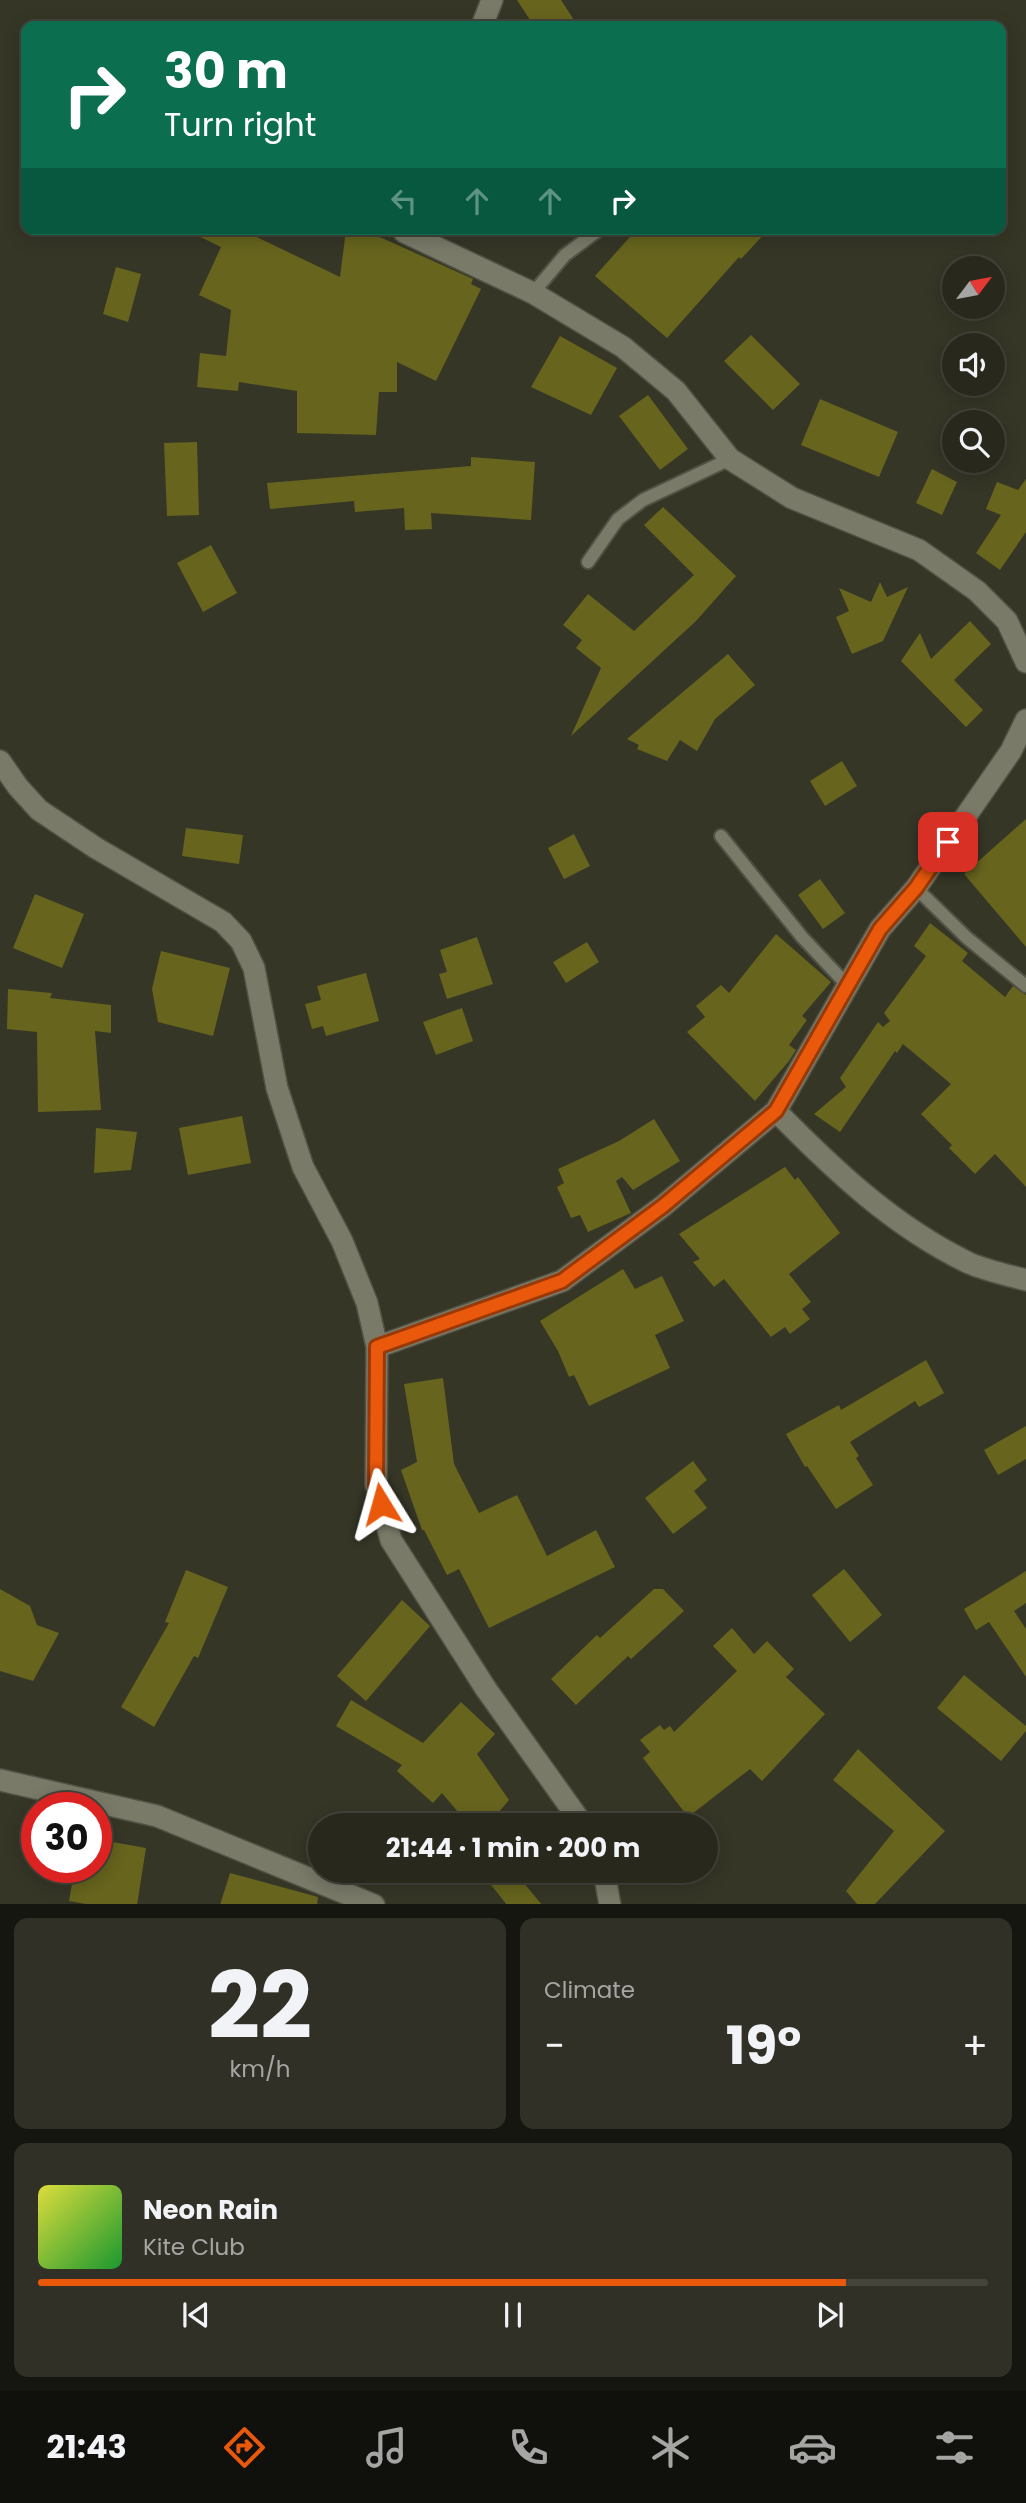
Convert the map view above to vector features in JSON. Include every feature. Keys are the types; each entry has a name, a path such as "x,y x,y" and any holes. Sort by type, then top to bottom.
{"street":[{"path":"484,21 492,0"},
{"path":"410,235 533,293 624,348 676,391 730,459 792,498 919,550 976,591 1007,621 1026,662"},
{"path":"377,1347 562,1281 663,1206 776,1111 880,929 916,888 1011,751 1026,720"},
{"path":"0,761 18,787 39,810 96,848 223,922 241,941 254,968 277,1088 303,1167 342,1241 367,1303 377,1347 376,1485 391,1541 486,1689 574,1813"},
{"path":"776,1111 829,1165 899,1222 971,1264 1026,1280"},
{"path":"0,1780 157,1816 372,1904"},
{"path":"606,1883 610,1904"}],"lane":[{"path":"533,293 565,255 592,235"},
{"path":"588,562 618,519 643,500 730,459"},
{"path":"721,836 802,937 848,986"},
{"path":"916,888 967,938 1026,986"}],"building":[{"path":"517,0 561,0 575,21 531,21"},
{"path":"196,235 252,235 340,277 345,235 368,235 382,238 473,279 471,284 481,289 436,381 397,362 397,392 379,392 376,435 297,433 297,391 239,382 238,391 197,387 200,353 226,356 231,310 199,295 221,247"},
{"path":"632,235 763,235 741,259 739,257 667,338 595,276"},
{"path":"116,267 141,274 128,322 103,314"},
{"path":"751,335 800,384 773,410 724,361"},
{"path":"560,336 617,368 591,415 531,387"},
{"path":"648,395 688,449 660,470 619,416"},
{"path":"820,399 898,432 879,477 801,445"},
{"path":"197,442 199,515 167,516 164,443"},
{"path":"471,457 535,462 531,520 431,513 432,529 405,530 404,508 355,512 354,501 270,509 267,483 471,466"},
{"path":"932,469 957,482 942,515 916,503"},
{"path":"1026,479 1026,532 1000,570 976,553 1001,515 986,509 997,482 1018,490"},
{"path":"663,507 736,576 696,621 571,736 601,668 576,648 582,640 563,625 588,594 634,631 694,575 644,525"},
{"path":"211,545 237,593 203,612 177,563"},
{"path":"880,582 887,597 908,587 883,641 852,654 836,617 849,611 839,588 871,602"},
{"path":"970,621 991,644 954,680 983,710 966,727 901,661 920,633 931,659"},
{"path":"728,654 755,685 715,719 697,751 680,740 667,761 637,749 639,745 627,739"},
{"path":"842,761 857,786 825,806 810,781"},
{"path":"1026,819 1026,947 964,874"},
{"path":"186,828 243,835 239,864 182,856"},
{"path":"574,834 590,866 564,879 548,848"},
{"path":"820,879 845,913 823,929 798,895"},
{"path":"35,894 84,914 62,968 13,948"},
{"path":"930,923 968,953 962,961 1005,997 1013,986 1026,995 1026,1187 995,1154 975,1174 949,1148 952,1145 921,1114 951,1084 903,1044 897,1053 895,1051 840,1132 814,1114 846,1087 840,1078 878,1022 883,1027 890,1021 884,1013 926,956 914,946"},
{"path":"776,934 831,982 802,1016 807,1020 789,1045 796,1050 789,1061 755,1101 687,1032 705,1017 696,1006 721,985 729,993"},
{"path":"477,937 493,984 447,999 439,974 447,972 440,950"},
{"path":"587,942 599,962 566,983 553,962"},
{"path":"161,951 230,968 213,1036 158,1022 152,989"},
{"path":"366,973 379,1021 326,1036 323,1026 312,1029 305,1004 321,1000 317,986"},
{"path":"8,989 52,993 50,998 111,1005 111,1033 95,1031 101,1110 38,1112 37,1032 7,1029"},
{"path":"462,1008 473,1041 436,1055 423,1022"},
{"path":"242,1116 251,1163 188,1175 179,1128"},
{"path":"654,1119 680,1161 633,1190 622,1177 616,1181 631,1213 588,1232 580,1215 571,1218 557,1187 564,1183 558,1169 619,1141"},
{"path":"96,1128 137,1132 131,1170 94,1173"},
{"path":"785,1167 795,1180 798,1177 840,1233 789,1274 811,1302 802,1309 810,1319 790,1334 785,1327 771,1337 724,1279 714,1287 693,1262 700,1259 679,1234"},
{"path":"623,1269 635,1289 662,1276 684,1321 655,1335 670,1368 589,1406 574,1375 569,1377 558,1351 540,1321"},
{"path":"926,1360 944,1393 919,1407 915,1401 850,1442 859,1456 856,1458 873,1485 836,1509 807,1466 805,1467 786,1434 839,1405 841,1410"},
{"path":"443,1378 454,1464 479,1513 517,1495 547,1556 596,1530 615,1567 489,1628 459,1569 447,1575 422,1530 401,1470 417,1462 404,1384"},
{"path":"1026,1426 1026,1459 998,1475 984,1450"},
{"path":"693,1461 707,1480 694,1491 707,1508 673,1534 645,1498"},
{"path":"844,1569 882,1615 850,1642 812,1595"},
{"path":"186,1570 228,1587 198,1658 194,1656 154,1727 121,1707 169,1623 165,1622"},
{"path":"1026,1571 1026,1603 1014,1611 1026,1629 1026,1677 989,1622 976,1630 964,1609"},
{"path":"0,1589 30,1606 37,1625 59,1633 33,1681 0,1671"},
{"path":"654,1589 663,1589 684,1611 631,1659 628,1656 576,1705 551,1679 597,1635 600,1638"},
{"path":"402,1600 430,1626 366,1701 337,1676"},
{"path":"732,1628 754,1654 767,1641 794,1669 786,1677 825,1714 762,1781 750,1769 693,1813 685,1813 643,1758 650,1752 640,1740 660,1725 664,1730 670,1726 674,1732 737,1671 713,1646"},
{"path":"964,1675 1026,1726 1026,1731 1001,1761 937,1708"},
{"path":"351,1700 423,1743 461,1702 495,1734 477,1754 509,1800 498,1813 459,1813 442,1793 433,1803 397,1771 402,1765 336,1726"},
{"path":"858,1749 945,1831 875,1904 857,1904 846,1891 894,1831 833,1780"},
{"path":"112,1842 146,1848 137,1904 86,1904 69,1901 72,1883 112,1883"},
{"path":"230,1873 318,1897 317,1904 220,1904"},
{"path":"490,1883 524,1883 541,1904 506,1904"}],"route":[{"path":"381,1504 376,1485 377,1347 562,1281 663,1206 776,1111 880,929 916,888 948,842"}]}
